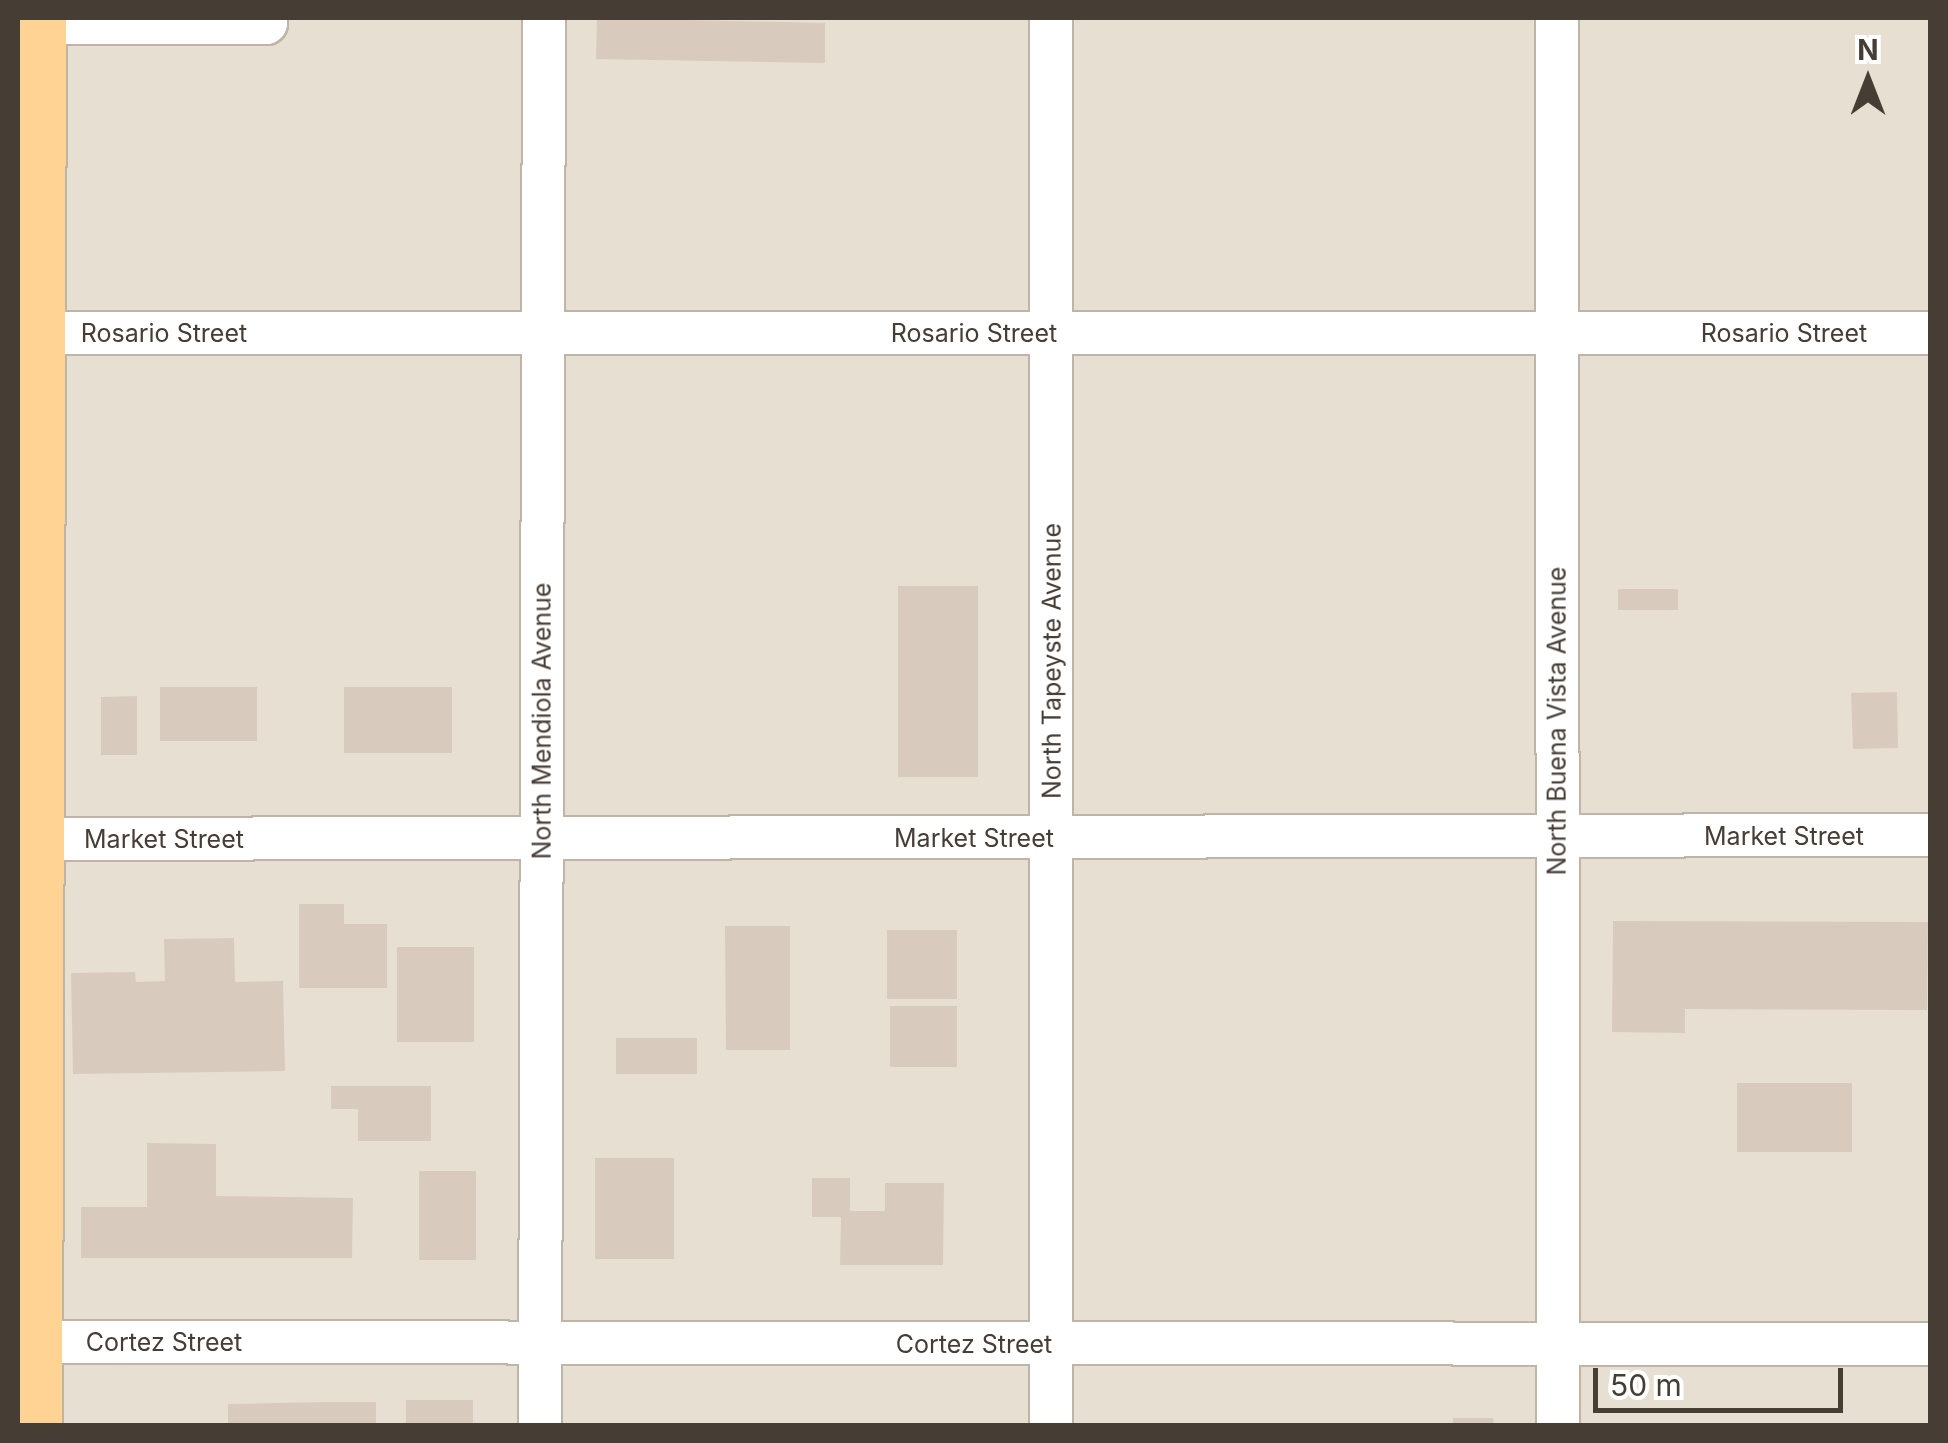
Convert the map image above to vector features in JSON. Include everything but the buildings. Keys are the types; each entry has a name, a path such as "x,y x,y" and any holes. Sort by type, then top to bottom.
{"main road":[{"path":"34,1426 26,1342 27,333 38,20"}],"street":[{"name":"North Mendiola Avenue","path":"540,1426 544,18"},
{"name":"North Tapeyste Avenue","path":"1050,1426 1052,18"},
{"name":"North Buena Vista Avenue","path":"1557,18 1558,1426"},
{"path":"38,20 239,20"},
{"name":"Rosario Street","path":"27,333 1930,333"},
{"name":"Market Street","path":"26,839 1930,836"},
{"name":"Cortez Street","path":"26,1342 1930,1344"}],"shaded area":[{"path":"18,18 1930,18 1930,1425 18,1425"}]}
